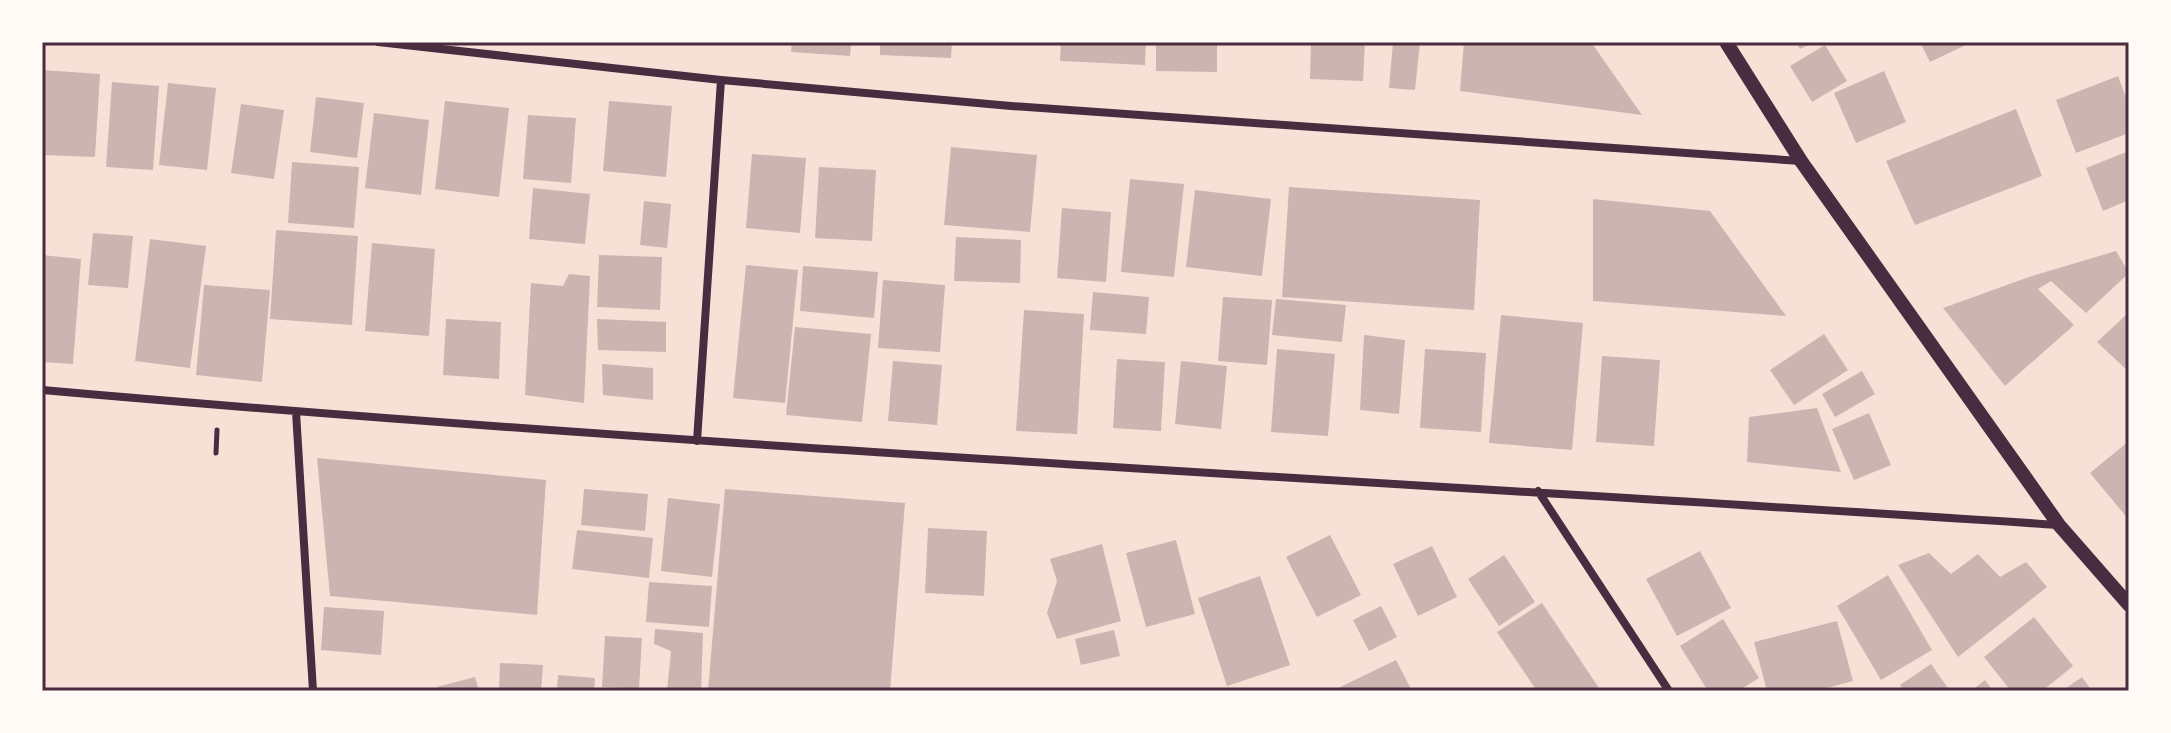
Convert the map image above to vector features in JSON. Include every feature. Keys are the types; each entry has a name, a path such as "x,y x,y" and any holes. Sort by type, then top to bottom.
{"street":[{"path":"378,42 721,80 1011,106 1801,161"},
{"path":"1726,42 1801,161 2059,525 2129,605"},
{"path":"697,441 721,80"},
{"path":"42,390 697,441 2059,525"},
{"path":"296,412 313,691"},
{"path":"1538,491 1669,691"}],"building":[{"path":"792,42 851,42 850,56 791,52"},
{"path":"880,42 952,42 951,58 880,55"},
{"path":"1061,42 1146,42 1145,65 1060,61"},
{"path":"1156,42 1217,42 1217,72 1156,71"},
{"path":"1311,42 1365,42 1363,81 1310,79"},
{"path":"1393,42 1420,42 1415,90 1389,88"},
{"path":"1464,42 1591,42 1642,115 1460,91"},
{"path":"1796,42 1815,42 1800,49"},
{"path":"1920,42 1972,42 1930,62"},
{"path":"1825,45 1847,81 1812,102 1790,66"},
{"path":"42,70 100,74 95,157 42,155"},
{"path":"1884,71 1906,122 1856,143 1834,93"},
{"path":"2118,76 2129,106 2129,133 2076,153 2056,100"},
{"path":"112,82 159,86 153,170 106,167"},
{"path":"168,83 216,88 207,170 159,165"},
{"path":"316,97 364,103 357,158 310,152"},
{"path":"445,101 509,108 499,197 435,189"},
{"path":"609,101 672,106 666,177 603,171"},
{"path":"241,104 284,110 274,179 231,173"},
{"path":"2016,109 2042,176 1915,225 1886,161"},
{"path":"374,113 429,120 421,195 365,188"},
{"path":"528,115 576,118 571,183 523,179"},
{"path":"951,147 1037,155 1030,232 944,225"},
{"path":"2129,151 2129,200 2103,211 2086,168"},
{"path":"752,154 806,158 800,233 746,228"},
{"path":"292,162 359,167 354,228 288,223"},
{"path":"819,167 876,170 872,241 815,238"},
{"path":"1130,179 1184,184 1174,277 1121,272"},
{"path":"1289,187 1480,200 1474,310 1282,297"},
{"path":"533,188 590,194 585,244 529,239"},
{"path":"1195,190 1271,199 1262,276 1186,267"},
{"path":"1593,199 1710,211 1786,316 1593,301"},
{"path":"644,201 671,204 667,248 640,245"},
{"path":"1062,208 1111,212 1106,282 1057,278"},
{"path":"276,230 358,236 352,325 270,319"},
{"path":"93,233 133,236 128,288 88,285"},
{"path":"956,237 1021,240 1020,283 954,281"},
{"path":"150,239 206,246 190,368 135,361"},
{"path":"372,243 435,249 429,336 365,331"},
{"path":"2116,251 2129,273 2086,313 2051,281 2038,289 2074,325 2005,386 1943,308 2029,277"},
{"path":"42,255 81,259 73,364 42,362"},
{"path":"599,255 662,257 660,310 597,307"},
{"path":"746,265 798,270 785,403 733,398"},
{"path":"803,266 878,272 874,318 800,311"},
{"path":"569,274 590,276 584,403 525,395 531,283 563,286"},
{"path":"883,280 945,285 940,352 878,348"},
{"path":"204,285 270,290 262,382 196,375"},
{"path":"1093,292 1149,297 1146,334 1090,330"},
{"path":"1223,297 1272,300 1267,365 1218,361"},
{"path":"1276,299 1346,305 1342,342 1272,335"},
{"path":"1024,310 1084,314 1077,434 1016,431"},
{"path":"2129,312 2129,372 2097,342"},
{"path":"1501,315 1583,323 1572,450 1489,443"},
{"path":"446,319 501,322 499,379 443,375"},
{"path":"597,319 666,322 666,352 598,350"},
{"path":"795,327 871,334 862,422 786,415"},
{"path":"1824,334 1848,370 1794,405 1770,370"},
{"path":"1364,335 1405,340 1399,414 1360,410"},
{"path":"1277,349 1335,354 1328,436 1271,432"},
{"path":"1425,349 1486,353 1481,432 1420,428"},
{"path":"1602,356 1660,360 1654,446 1596,442"},
{"path":"1117,359 1165,362 1161,431 1113,428"},
{"path":"893,361 942,365 937,425 888,421"},
{"path":"1181,361 1227,366 1221,429 1175,424"},
{"path":"602,364 653,368 653,400 603,395"},
{"path":"1862,371 1875,394 1835,417 1822,394"},
{"path":"1817,408 1841,472 1747,462 1749,417"},
{"path":"1869,413 1891,465 1854,480 1832,429"},
{"path":"2129,441 2129,520 2090,473"},
{"path":"317,458 546,480 537,615 330,596"},
{"path":"584,489 648,494 645,531 581,525"},
{"path":"725,489 905,503 890,691 708,691"},
{"path":"668,498 720,504 712,577 661,571"},
{"path":"928,528 987,531 984,596 925,593"},
{"path":"577,530 653,538 649,578 572,569"},
{"path":"1330,535 1361,595 1317,617 1286,557"},
{"path":"1176,540 1195,614 1146,627 1126,553"},
{"path":"1102,544 1121,621 1057,639 1047,613 1057,581 1050,559"},
{"path":"1432,546 1457,597 1418,616 1393,564"},
{"path":"1700,551 1731,608 1677,636 1646,579"},
{"path":"1929,553 1951,574 1978,554 2000,577 2026,562 2047,587 1958,657 1898,565"},
{"path":"1504,555 1535,602 1499,626 1468,579"},
{"path":"1888,575 1932,650 1881,680 1837,606"},
{"path":"1260,576 1290,665 1227,686 1198,598"},
{"path":"649,582 712,586 709,627 646,622"},
{"path":"1542,603 1601,691 1537,691 1497,632"},
{"path":"1381,606 1397,637 1369,651 1353,620"},
{"path":"324,607 384,611 381,655 321,650"},
{"path":"2034,617 2073,666 2042,691 2011,691 1984,657"},
{"path":"1723,619 1759,678 1738,691 1708,691 1680,646"},
{"path":"1837,621 1853,681 1815,691 1767,691 1754,642"},
{"path":"655,629 703,633 701,691 667,691 671,651 654,644"},
{"path":"1114,630 1120,656 1081,665 1075,639"},
{"path":"605,636 642,638 639,689 602,687"},
{"path":"1396,660 1412,691 1332,691"},
{"path":"500,663 543,665 541,691 499,691"},
{"path":"1931,664 1950,691 1904,691 1900,685"},
{"path":"558,675 595,678 594,691 557,691"},
{"path":"475,677 479,691 438,691 437,687"},
{"path":"2082,677 2092,691 2062,691"},
{"path":"1985,680 1993,691 1971,691"}]}
